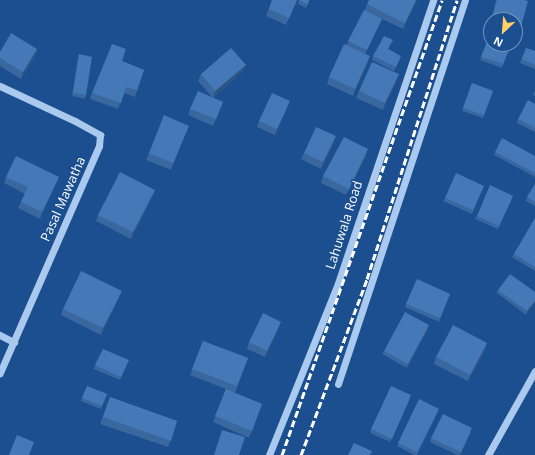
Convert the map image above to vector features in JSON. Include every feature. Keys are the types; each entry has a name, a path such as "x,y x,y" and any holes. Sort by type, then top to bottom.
{"street":[{"name":"Lahuwala Road","path":"269,455 338,283 433,0"},
{"path":"338,384 465,0"},
{"name":"Pasal Mawatha","path":"0,86 75,121 100,135 99,146 0,373"},
{"path":"0,334 14,342"},
{"path":"488,455 532,386 535,371"}],"building":[{"path":"272,0 297,0 289,18 269,9"},
{"path":"299,0 309,0 307,4"},
{"path":"369,0 416,0 405,23 367,4"},
{"path":"497,0 528,1 523,20 523,12 494,12"},
{"path":"364,10 382,19 367,50 348,41"},
{"path":"11,33 37,49 23,72 0,58 0,52"},
{"path":"384,36 393,40 388,49 401,56 396,67 373,56"},
{"path":"112,44 126,49 122,61 144,70 137,90 126,87 121,103 92,93"},
{"path":"344,44 370,56 355,89 329,77"},
{"path":"231,48 246,65 215,91 201,74"},
{"path":"526,48 535,51 535,65 522,59"},
{"path":"483,52 508,52 503,64 481,57"},
{"path":"79,54 92,57 86,95 73,93"},
{"path":"372,62 399,74 385,103 359,91"},
{"path":"472,83 493,91 484,115 463,108"},
{"path":"198,91 223,102 216,119 190,109"},
{"path":"272,93 290,101 277,129 259,121"},
{"path":"528,100 535,104 535,128 518,119"},
{"path":"164,115 189,126 173,163 149,153"},
{"path":"316,127 336,136 323,162 304,153"},
{"path":"344,137 368,149 349,189 323,176"},
{"path":"502,138 535,156 535,173 495,152"},
{"path":"16,156 59,177 42,212 21,202 28,187 6,177"},
{"path":"120,172 155,190 133,232 98,215"},
{"path":"456,173 484,186 473,210 445,198"},
{"path":"535,184 535,202 527,197"},
{"path":"490,185 513,196 499,226 477,216"},
{"path":"535,218 535,267 514,254"},
{"path":"81,271 122,291 103,328 63,309"},
{"path":"510,274 535,292 535,301 527,311 498,290"},
{"path":"417,279 450,294 440,318 406,304"},
{"path":"405,312 429,325 408,364 384,351"},
{"path":"263,313 281,322 267,351 249,342"},
{"path":"453,325 487,343 470,375 436,357"},
{"path":"203,341 248,358 237,386 192,369"},
{"path":"103,349 129,360 121,377 95,365"},
{"path":"87,386 107,394 102,406 82,398"},
{"path":"391,386 411,395 392,439 371,429"},
{"path":"226,389 262,404 252,431 215,416"},
{"path":"110,397 177,421 171,441 103,417"},
{"path":"419,399 439,409 417,452 398,443"},
{"path":"443,414 472,428 461,452 431,438"},
{"path":"222,430 245,437 239,455 214,455"},
{"path":"17,435 34,442 29,455 9,455"},
{"path":"354,443 372,451 370,455 348,455"}],"railway":[{"path":"282,455 442,0"},
{"path":"301,455 367,279 457,0"}]}
